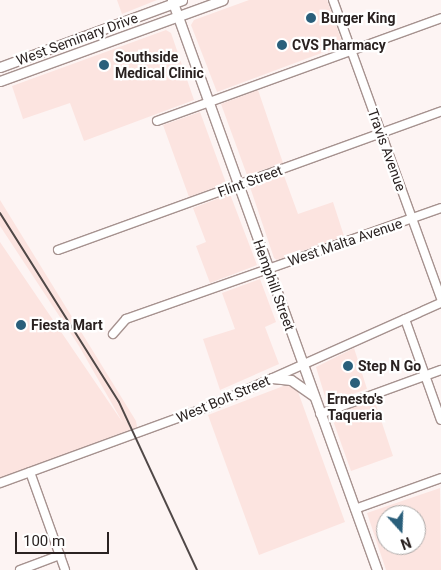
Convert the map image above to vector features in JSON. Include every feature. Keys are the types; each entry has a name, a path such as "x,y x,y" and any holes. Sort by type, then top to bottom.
{"main road":[{"name":"West Seminary Drive","path":"0,81 223,0"},
{"name":"West Seminary Drive","path":"0,67 176,1"},
{"name":"Hemphill Street","path":"176,1 178,16 207,101 377,570"},
{"path":"54,46 55,61"},
{"path":"272,378 291,380 314,396"}],"street":[{"name":"Travis Avenue","path":"333,0 441,301"},
{"path":"157,121 207,101 441,18"},
{"name":"Flint Street","path":"58,250 441,112"},
{"name":"West Malta Avenue","path":"113,334 126,319 441,208"},
{"name":"West Bolt Street","path":"0,483 161,425 303,365 441,301"},
{"path":"405,319 441,420"},
{"path":"320,414 441,370"},
{"path":"30,472 65,570"},
{"path":"355,509 441,478"},
{"path":"20,570 60,555"}],"shaded area":[{"path":"117,0 157,0 122,14"},
{"path":"249,0 327,0 343,45 217,92 191,25 194,20"},
{"path":"166,30 171,33 194,100 84,141 70,103 23,119 12,86"},
{"path":"258,90 283,163 247,175 221,104"},
{"path":"200,112 226,183 189,197 163,125"},
{"path":"283,173 298,214 333,202 344,236 277,260 274,258 250,187"},
{"path":"230,194 257,265 210,283 196,246 206,242 193,208"},
{"path":"0,200 136,421 137,427 0,479 0,242 123,423 79,346 0,226"},
{"path":"260,279 276,322 265,327 279,364 220,390 203,339 235,329 222,293"},
{"path":"354,348 367,389 327,403 316,367"},
{"path":"286,385 297,389 345,522 259,555 208,415"},
{"path":"374,399 393,456 351,471 331,415"},
{"path":"440,488 441,570 386,570 381,555 426,555 426,505 390,505"},
{"path":"376,510 376,540 367,513"}],"railway":[{"path":"0,213 119,402 197,570"}],"place":[{"name":"Burger King","path":"311,18"},
{"name":"CVS Pharmacy","path":"282,45"},
{"name":"Southside Medical Clinic","path":"104,65"},
{"name":"Fiesta Mart","path":"21,325"},
{"name":"Step N Go","path":"348,366"},
{"name":"Ernesto's Taqueria","path":"355,383"}]}
